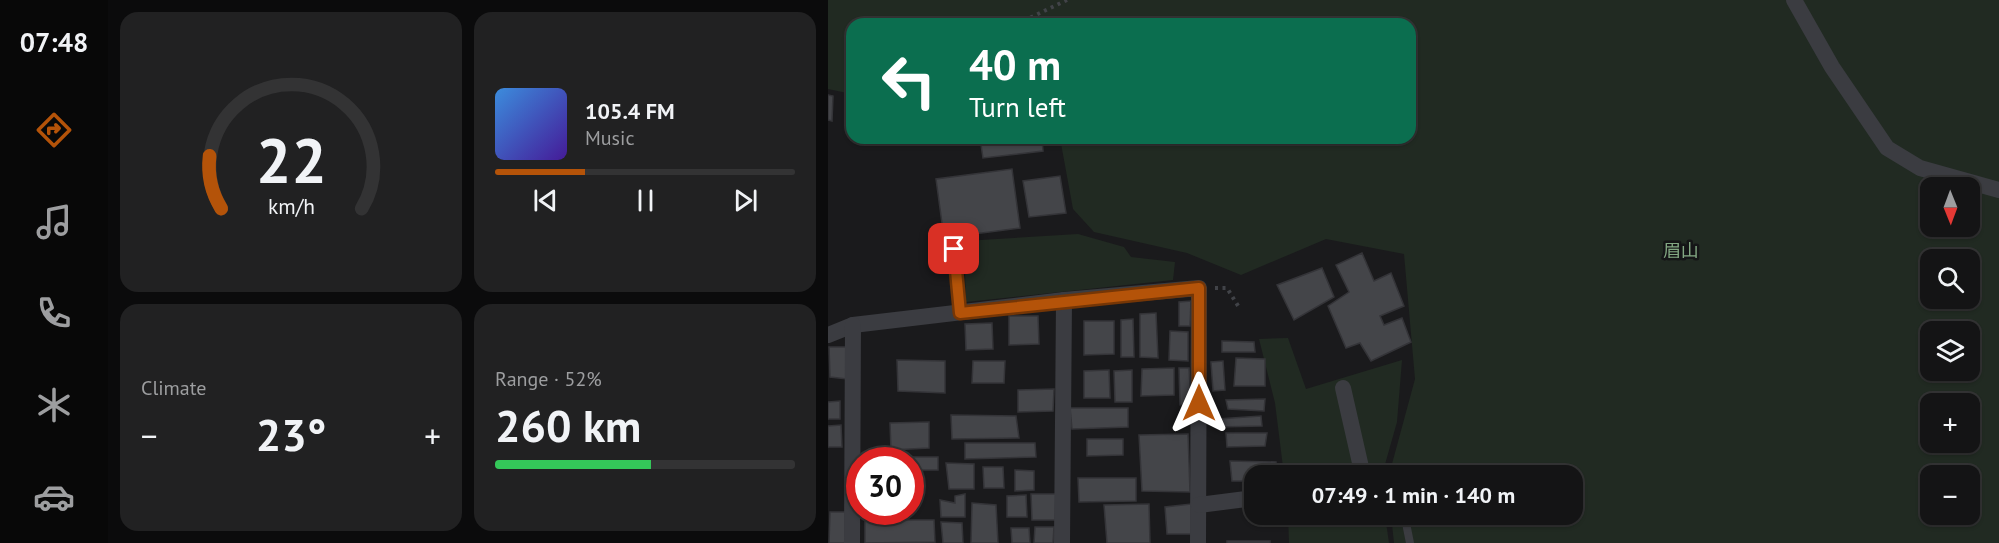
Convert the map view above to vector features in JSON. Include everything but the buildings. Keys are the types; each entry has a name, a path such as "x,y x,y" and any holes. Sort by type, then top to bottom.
{"street":[{"path":"1794,0 1832,67 1887,148 1920,168 1999,190"},
{"path":"828,335 853,326 1064,300 1199,288 1198,543"},
{"path":"1062,543 1064,300"},
{"path":"852,543 853,326"},
{"path":"1343,388 1360,465"},
{"path":"1199,505 1244,499"}],"lane":[{"path":"954,249 960,313"},
{"path":"1406,525 1410,543"}],"path":[{"path":"1030,18 1067,0"},
{"path":"1199,288 1227,288 1240,309"}],"green space":[{"name":"眉山","path":"828,0 1999,0 1999,543 1394,543 1392,525 1583,525 1583,465 1392,465 1415,379 1404,254 1326,239 1241,275 1187,253 1094,232 1073,209 1061,144 1416,144 1416,18 846,18 846,93 828,89"},
{"path":"1078,234 1124,247 1131,257 1175,262 1173,280 966,302 964,241"},
{"path":"1288,338 1306,389 1402,360 1397,422 1385,465 1283,465 1275,403 1259,339"},
{"path":"1288,525 1386,525 1389,543 1289,543"}],"route":[{"path":"954,249 960,313 1064,300 1199,288 1199,403"}]}
